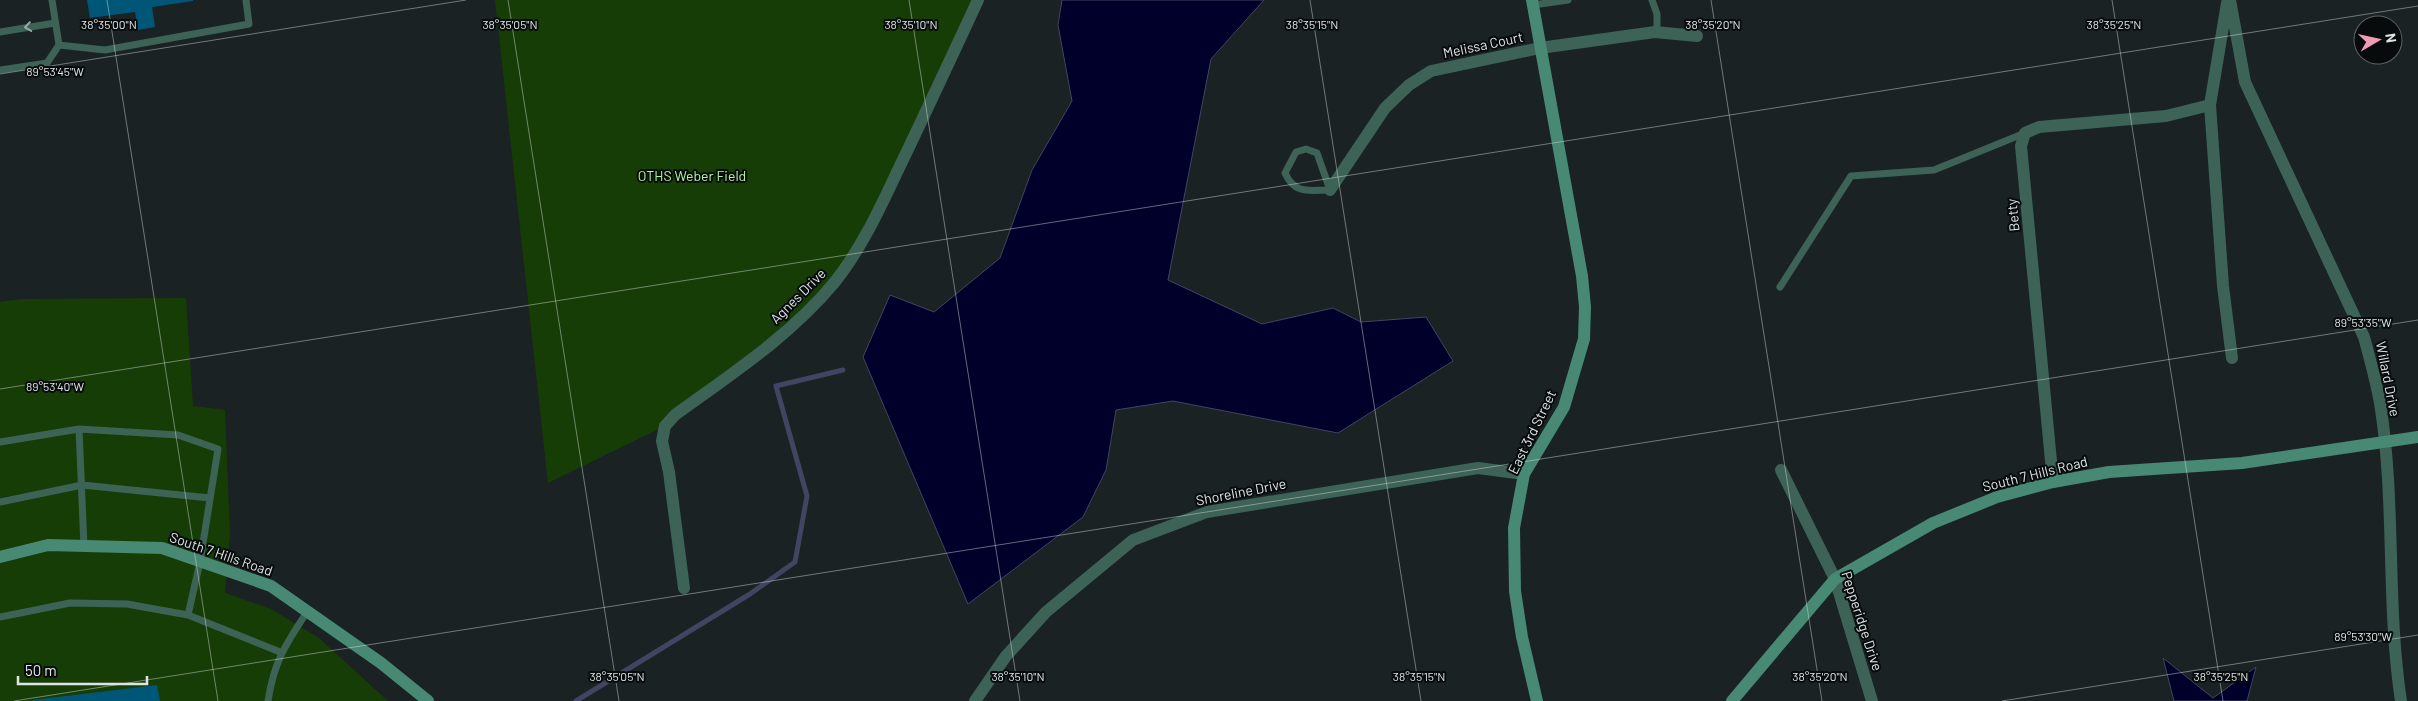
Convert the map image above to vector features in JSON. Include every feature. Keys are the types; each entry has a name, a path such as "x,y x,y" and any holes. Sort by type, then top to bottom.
{"street":[{"name":"Agnes Drive","path":"684,588 669,472 662,441 665,426 675,416 765,350 833,284 854,256 914,137 978,0"},
{"name":"Willard Drive","path":"2229,0 2210,105 2223,286 2232,358"},
{"name":"Willard Drive","path":"2229,0 2245,82 2364,336 2373,371 2380,404 2387,486 2396,671 2401,701"},
{"name":"East 3rd Street","path":"1533,2 1582,276 1585,307 1584,339 1564,407 1524,474 1514,528 1514,591 1522,637 1537,701"},
{"name":"Melissa Court","path":"1330,190 1385,108 1409,85 1431,71 1540,48 1658,33 1697,36"},
{"path":"2025,133 2039,127 2166,116 2210,105"},
{"name":"Betty","path":"2025,133 2021,146 2053,482"},
{"name":"South 7 Hills Road","path":"1732,701 1835,579 1933,523 1997,496 2053,482 2110,472 2242,463 2418,436"},
{"name":"Shoreline Drive","path":"975,701 1006,656 1046,612 1133,540 1170,524 1207,512 1478,468 1524,474"},
{"name":"Pepperidge Drive","path":"1781,470 1835,579 1872,701"},
{"name":"South 7 Hills Road","path":"0,557 48,545 162,548 271,586 381,662 428,701"}],"lane":[{"path":"0,70 47,64 59,45 52,0"},
{"path":"59,45 106,50 249,24 246,0"},
{"path":"1533,2 1568,0"},
{"path":"1652,0 1657,14 1658,33"},
{"path":"0,32 55,23"},
{"path":"1780,287 1851,176 1934,170 2025,133"},
{"path":"1306,149 1317,153 1330,190 1300,190 1290,184 1285,173 1296,152 1306,149"},
{"path":"79,429 84,546"},
{"path":"0,442 79,429 178,435 218,448 200,562 188,615"},
{"path":"0,502 82,485 210,498"},
{"path":"0,617 70,603 127,604 188,615 280,652"},
{"path":"268,701 270,683 280,652 307,612"}],"green space":[{"name":"OTHS Weber Field","path":"495,0 978,0 930,103 833,284 665,426 548,483"},
{"path":"186,298 193,406 225,410 230,534 225,593 271,609 319,638 388,701 0,701 0,302 21,299"}],"water":[{"path":"1062,0 1264,0 1211,59 1168,280 1262,324 1333,308 1361,322 1426,317 1453,361 1338,433 1173,401 1116,410 1106,470 1083,517 968,604 863,357 890,295 934,312 1000,258 1032,170 1072,101 1058,25"},
{"path":"2163,658 2213,698 2256,667 2247,701 2174,701"}],"building":[{"path":"87,0 193,1 152,7 155,27 138,30 135,12 90,18"},
{"path":"157,685 160,701 33,701 33,700"}],"waterway":[{"path":"576,701 750,594 795,562 807,496 776,386 843,370"}]}
